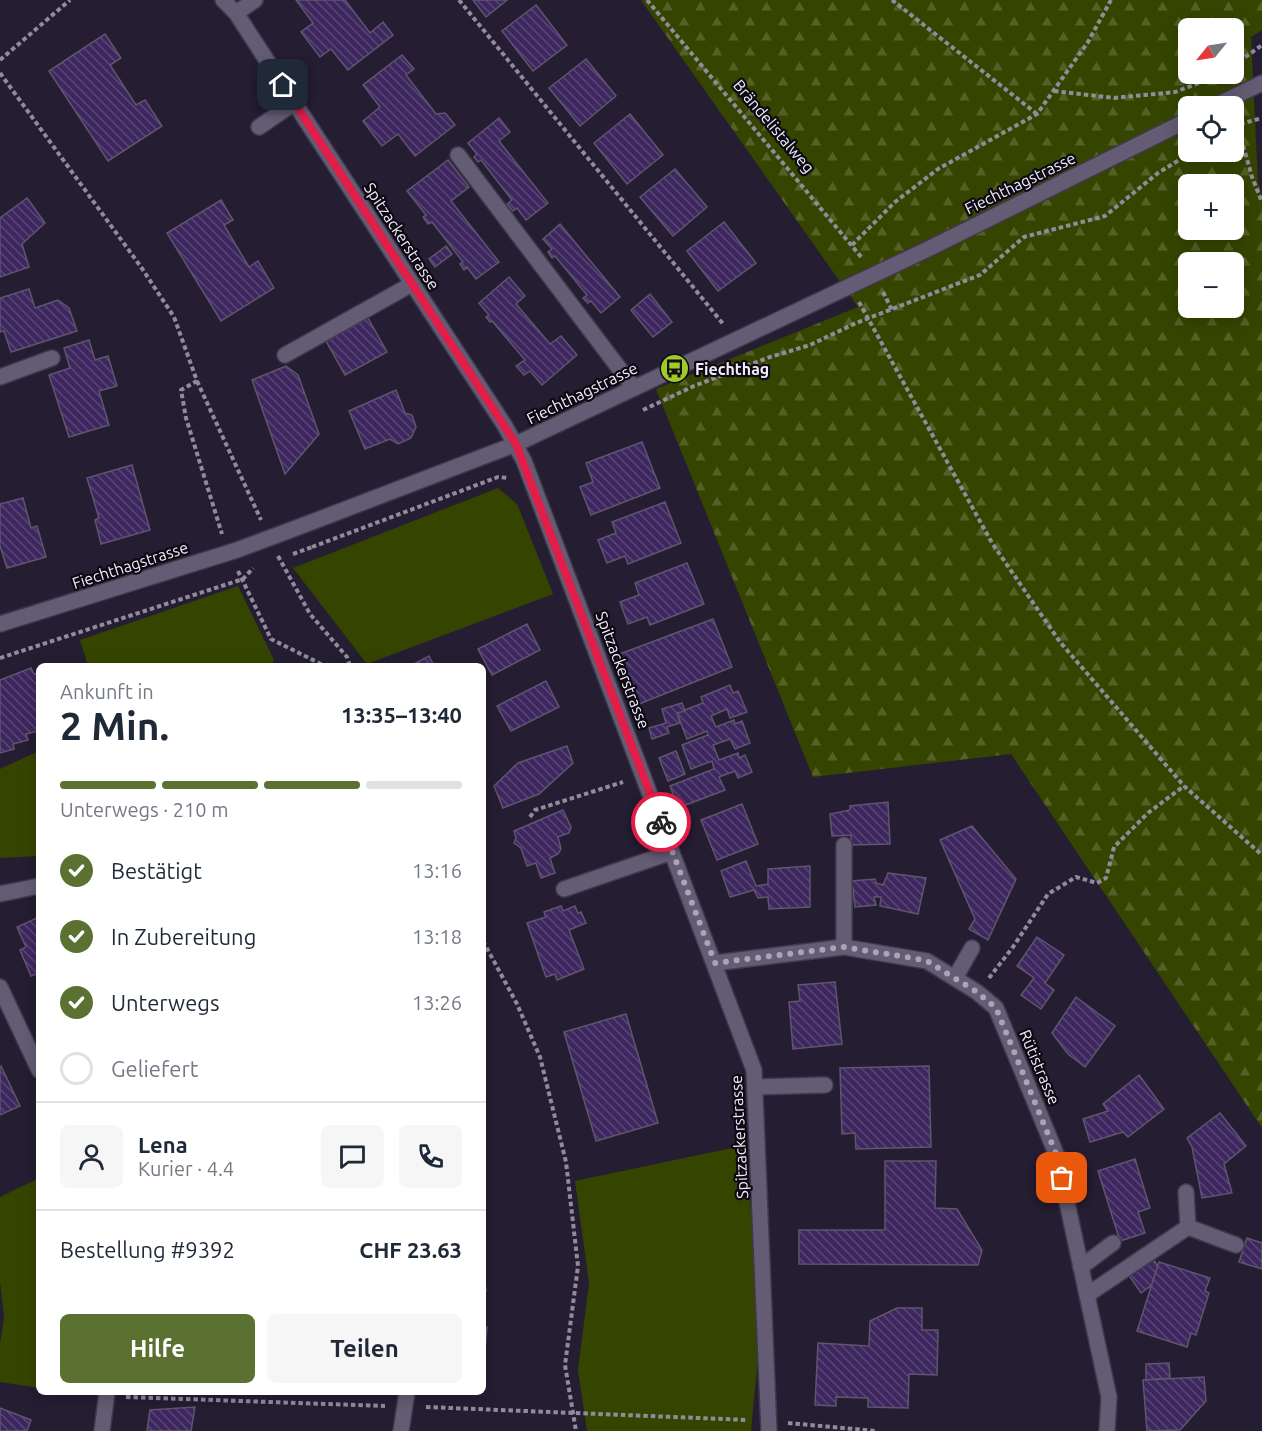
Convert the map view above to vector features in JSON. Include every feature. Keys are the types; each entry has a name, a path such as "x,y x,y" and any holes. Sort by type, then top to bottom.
{"street":[{"name":"Spitzackerstrasse","path":"223,0 236,13 516,444 530,476 754,1070 769,1426"},
{"path":"236,13 255,0"},
{"path":"1235,96 1262,83"},
{"path":"259,127 294,103"},
{"name":"Fiechthagstrasse","path":"0,624 304,525 516,444 736,340 1178,125"},
{"path":"458,155 634,388"},
{"path":"285,355 412,284"},
{"path":"0,376 52,358"},
{"path":"844,844 844,947"},
{"path":"564,889 672,852"},
{"path":"0,894 36,887"},
{"name":"Rütistrasse","path":"715,963 844,947 927,961 977,992 996,1008 1057,1156 1109,1396 1107,1431"},
{"path":"955,978 972,948"},
{"path":"0,987 36,1064"},
{"path":"755,1087 825,1085"},
{"path":"1186,1192 1188,1227"},
{"path":"1188,1227 1236,1245"},
{"path":"1087,1295 1188,1227"},
{"path":"1081,1267 1113,1243"},
{"path":"102,1431 107,1395"},
{"path":"401,1431 406,1399"}],"path":[{"path":"0,60 70,0"},
{"path":"459,0 736,340"},
{"name":"Brändelistalweg","path":"647,0 874,273"},
{"path":"892,0 1036,114"},
{"path":"852,245 895,202 938,169 1036,114 1088,42 1111,0"},
{"path":"1244,58 1262,45"},
{"path":"0,74 141,267 174,317 197,381 181,390 186,418 243,579 271,639 314,663"},
{"path":"1053,91 1114,98 1175,92 1196,84"},
{"path":"1244,123 1262,118"},
{"path":"1244,153 1262,202"},
{"path":"636,413 694,386 770,357 810,345 856,323 869,320 980,275 1024,237 1105,216 1158,173 1178,161"},
{"path":"849,285 992,543 1060,642 1184,786 1262,855"},
{"path":"312,547 498,477 508,478 513,482 530,476"},
{"path":"0,658 243,579 253,568"},
{"path":"530,817 535,810 643,775"},
{"path":"977,992 1013,947 1048,894 1076,877 1097,883 1106,878 1114,847 1148,813 1184,786"},
{"path":"486,947 517,1004 540,1057 566,1162 578,1266 565,1365 576,1431"},
{"path":"167,1395 406,1399 769,1426 876,1431"}],"green space":[{"path":"641,0 1262,0 1262,30 1251,37 1258,182 1262,198 1262,1128 1011,754 813,777 656,389 858,307"},
{"path":"498,488 517,504 553,594 366,663 293,568"},
{"path":"238,586 274,660 272,663 87,663 80,640"},
{"path":"36,752 36,856 0,858 0,769"},
{"path":"746,1145 760,1336 751,1431 587,1431 578,1370 589,1283 575,1181"},
{"path":"36,1179 36,1388 0,1382 0,1344 4,1317 0,1282 0,1197"}],"building":[{"path":"296,0 345,0 370,33 383,22 393,35 348,70 331,49 320,57 301,32 313,23"},
{"path":"473,0 507,0 486,17"},
{"path":"536,5 567,45 533,71 502,31"},
{"path":"105,34 121,58 110,65 136,105 145,100 162,126 108,161 49,71"},
{"path":"402,55 414,69 406,75 436,114 445,113 455,125 415,156 398,134 382,146 363,121 380,107 363,85"},
{"path":"586,59 616,96 580,126 549,88"},
{"path":"630,114 663,155 627,184 594,143"},
{"path":"499,118 510,132 499,141 548,203 526,220 517,208 513,211 507,204 512,200 481,160 478,162 474,157 477,154 468,143"},
{"path":"448,160 469,187 451,201 499,262 476,279 467,267 464,270 460,264 463,262 432,222 428,224 423,217 426,215 407,191"},
{"path":"675,169 707,207 673,236 640,197"},
{"path":"27,198 45,223 22,244 29,267 0,277 0,218"},
{"path":"221,200 233,220 224,225 249,267 258,261 274,288 221,321 167,233"},
{"path":"724,222 756,263 718,291 687,251"},
{"path":"560,224 620,297 601,313 591,301 588,303 583,298 587,295 555,256 552,258 548,252 552,249 543,239"},
{"path":"446,246 452,254 435,267 429,259"},
{"path":"509,277 525,296 516,304 550,344 561,336 577,355 542,385 530,371 524,375 516,366 525,360 492,321 490,322 486,317 489,315 479,303"},
{"path":"29,289 35,308 58,300 69,308 77,331 11,352 4,331 0,332 0,298"},
{"path":"650,294 672,322 653,337 631,310"},
{"path":"368,318 387,352 345,375 326,341"},
{"path":"89,340 95,360 108,356 117,386 99,391 109,425 69,437 49,375 70,368 64,348"},
{"path":"286,366 298,375 319,434 285,474 252,380"},
{"path":"396,390 405,413 412,415 416,427 411,438 398,444 390,439 365,449 349,411"},
{"path":"642,442 660,488 591,515 580,487 593,482 586,463"},
{"path":"132,465 150,530 101,544 95,520 99,518 87,478"},
{"path":"23,498 31,528 37,526 46,557 7,568 0,546 0,504"},
{"path":"665,502 681,543 628,564 625,556 607,563 598,540 616,533 612,522"},
{"path":"687,563 704,604 650,625 647,617 628,624 620,602 639,595 635,583"},
{"path":"713,619 732,667 634,706 617,655"},
{"path":"527,624 540,650 492,675 478,649"},
{"path":"429,656 432,663 416,663"},
{"path":"31,668 36,674 36,732 26,734 28,740 13,744 14,749 0,753 0,680"},
{"path":"546,681 559,707 511,731 497,706"},
{"path":"730,685 733,693 738,691 747,712 730,718 727,709 711,716 716,727 734,720 735,724 742,721 750,743 735,749 730,739 713,745 719,760 738,753 739,758 745,755 752,772 738,778 735,771 719,777 725,790 678,808 670,786 714,769 712,761 691,769 682,745 708,735 707,731 687,739 677,713 703,703 701,697"},
{"path":"682,703 685,711 677,713 680,723 667,727 669,733 652,739 649,728 666,723 662,709"},
{"path":"567,746 573,763 539,794 503,808 494,786 518,763"},
{"path":"676,751 685,774 668,781 659,758"},
{"path":"888,802 890,844 851,845 851,835 832,836 830,814 850,810 850,806"},
{"path":"742,804 758,844 717,860 701,820"},
{"path":"563,810 571,827 569,833 558,837 561,849 558,854 550,858 555,873 541,878 536,863 527,866 521,848 514,843 516,838 514,831"},
{"path":"972,826 1016,879 988,940 969,929 975,919 940,840"},
{"path":"746,861 756,886 768,884 768,869 810,866 810,907 769,909 768,897 758,898 754,890 730,897 721,871"},
{"path":"888,873 926,878 918,914 880,906 881,897 874,897 876,905 855,907 852,881 875,879 876,883 883,885"},
{"path":"561,906 563,911 575,906 586,923 569,930 584,969 557,980 555,974 546,977 527,923 546,917 544,912"},
{"path":"36,918 36,974 31,976 20,950 26,947 17,927"},
{"path":"1037,937 1064,955 1045,983 1054,990 1041,1009 1021,995 1034,978 1017,966"},
{"path":"835,982 842,1044 793,1049 789,1002 800,1001 798,985"},
{"path":"1076,997 1115,1026 1085,1067 1068,1054 1052,1033"},
{"path":"626,1014 658,1123 596,1141 564,1032"},
{"path":"929,1066 931,1147 856,1149 855,1133 842,1134 840,1068"},
{"path":"0,1067 20,1106 0,1115"},
{"path":"1139,1075 1164,1109 1128,1137 1123,1132 1090,1142 1083,1119 1108,1111 1103,1104"},
{"path":"1220,1113 1246,1146 1224,1164 1232,1193 1202,1198 1192,1147 1187,1138"},
{"path":"1135,1159 1150,1208 1138,1212 1145,1233 1120,1241 1098,1171"},
{"path":"885,1161 936,1161 935,1208 957,1209 982,1250 978,1265 799,1264 799,1230 885,1230"},
{"path":"1247,1238 1262,1243 1262,1269 1239,1262"},
{"path":"1152,1257 1158,1267 1152,1285 1141,1293 1128,1274"},
{"path":"1159,1262 1210,1278 1205,1291 1209,1293 1196,1335 1191,1333 1187,1347 1137,1331"},
{"path":"897,1308 922,1308 922,1330 938,1330 937,1375 909,1374 908,1408 868,1407 868,1398 836,1397 836,1406 815,1405 818,1343 869,1346 870,1321"},
{"path":"1169,1363 1170,1378 1146,1380 1146,1364"},
{"path":"1204,1377 1206,1401 1180,1430 1147,1431 1143,1380"},
{"path":"195,1407 191,1431 147,1431 150,1410"},
{"path":"0,1408 31,1420 27,1431 0,1431"}],"way so far":[{"path":"661,822 715,963 844,947 927,961 977,992 996,1008 1057,1156 1062,1178"}],"place":[{"name":"Fiechthag","path":"674,369"}],"route":[{"path":"283,85 516,444 661,822"}]}
